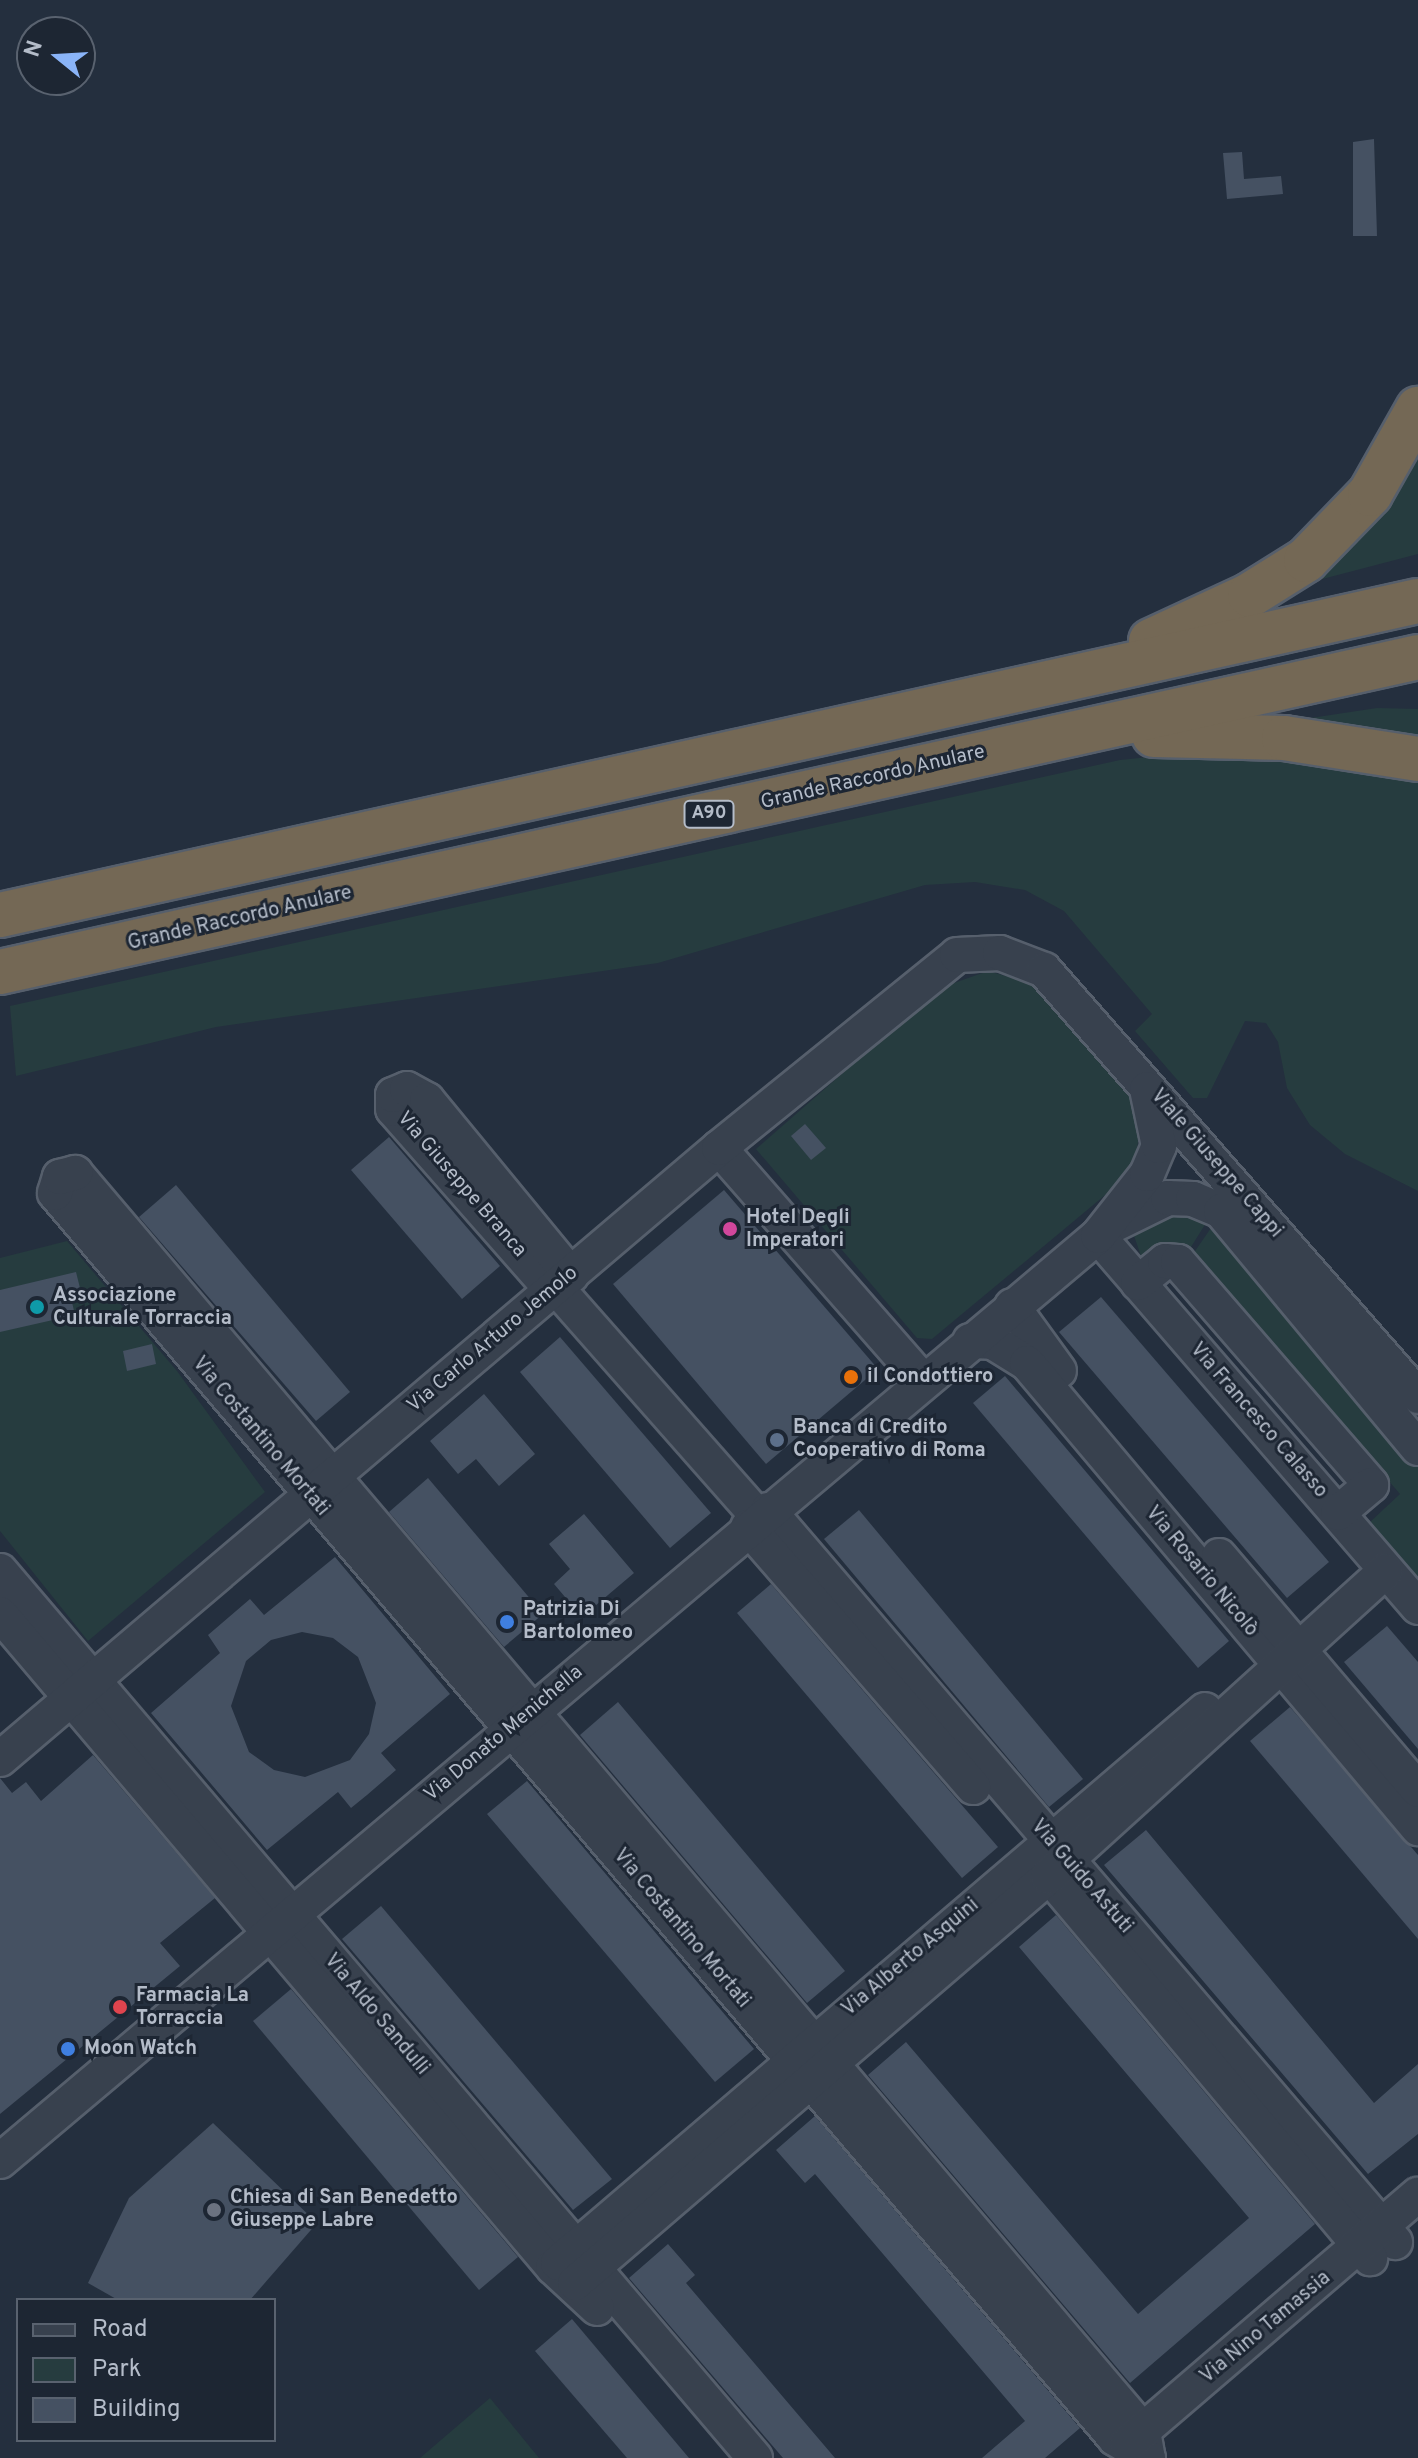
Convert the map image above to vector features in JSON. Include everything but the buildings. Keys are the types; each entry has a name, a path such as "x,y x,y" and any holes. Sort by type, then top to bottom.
{"highway":[{"path":"1059,681 1293,570 1370,494 1418,409"},
{"path":"0,915 1418,601"},
{"name":"Grande Raccordo Anulare","path":"0,972 1418,657"},
{"path":"1012,747 1225,734 1359,746 1418,759"}],"street":[{"name":"Via Carlo Arturo Jemolo","path":"0,1759 320,1489 564,1289 719,1148 942,964 978,951 1000,953"},
{"name":"Viale Giuseppe Cappi","path":"1000,953 1044,970 1418,1396"},
{"name":"Via Donato Menichella","path":"0,2161 921,1379 1098,1236 1147,1174 1159,1146 1145,1084"},
{"name":"Via Giuseppe Branca","path":"407,1089 427,1100 564,1289 393,1109 393,1095 407,1089"},
{"path":"719,1148 921,1379"},
{"name":"Via Costantino Mortati","path":"320,1489 75,1173 60,1177 55,1193 320,1489 520,1722 810,2062 1131,2449"},
{"name":"Viale Giuseppe Cappi","path":"1098,1236 1133,1211 1168,1198 1193,1199 1221,1211 1418,1448"},
{"name":"Via Francesco Calasso","path":"1098,1236 1418,1607"},
{"name":"Via Guido Astuti","path":"564,1289 1049,1858 1385,2239"},
{"name":"Via Rosario Nicolò","path":"1012,1306 1041,1350 1289,1657 1418,1828"},
{"name":"Via Rosario Nicolò","path":"970,1341 993,1342 1027,1363 1289,1657 1418,1790"},
{"name":"Via Aldo Sandulli","path":"0,1571 83,1691 573,2267 725,2458"},
{"name":"Via Alberto Asquini","path":"573,2267 1049,1858 1259,1692 1289,1657 1386,1571"},
{"name":"Via Aldo Sandulli","path":"0,1614 83,1691"},
{"name":"Via Nino Tamassia","path":"1131,2449 1385,2239 1418,2195"},
{"name":"Via Aldo Sandulli","path":"573,2267 755,2458"}],"green space":[{"path":"1418,430 1418,554 1288,588"},
{"path":"1377,708 1418,709 1418,751 1301,726 1304,719"},
{"path":"1228,749 1418,779 1418,1191 1345,1154 1310,1125 1287,1088 1278,1042 1266,1023 1245,1021 1207,1098 1193,1098 1135,1031 1152,1014 1064,911 1025,890 975,882 925,885 658,963 216,1027 16,1076 10,1006 1120,760"},
{"path":"988,971 1041,986 1129,1090 1140,1131 1135,1160 1122,1181 932,1339 917,1338 756,1149 940,988"},
{"path":"1179,1211 1206,1223 1191,1247 1161,1243 1141,1256 1132,1230"},
{"path":"1211,1228 1418,1466 1418,1578 1369,1523 1400,1494 1193,1254"},
{"path":"67,1241 177,1371 265,1492 88,1641 0,1531 0,1258"},
{"path":"490,2398 539,2458 420,2458"}],"place":[{"name":"Hotel Degli Imperatori","path":"730,1229"},
{"name":"Associazione Culturale Torraccia","path":"37,1307"},
{"name":"il Condottiero","path":"851,1377"},
{"name":"Banca di Credito Cooperativo di Roma","path":"777,1440"},
{"name":"Patrizia Di Bartolomeo","path":"507,1622"},
{"name":"Farmacia La Torraccia","path":"120,2007"},
{"name":"Moon Watch","path":"68,2049"},
{"name":"Chiesa di San Benedetto Giuseppe Labre","path":"214,2210"}]}
